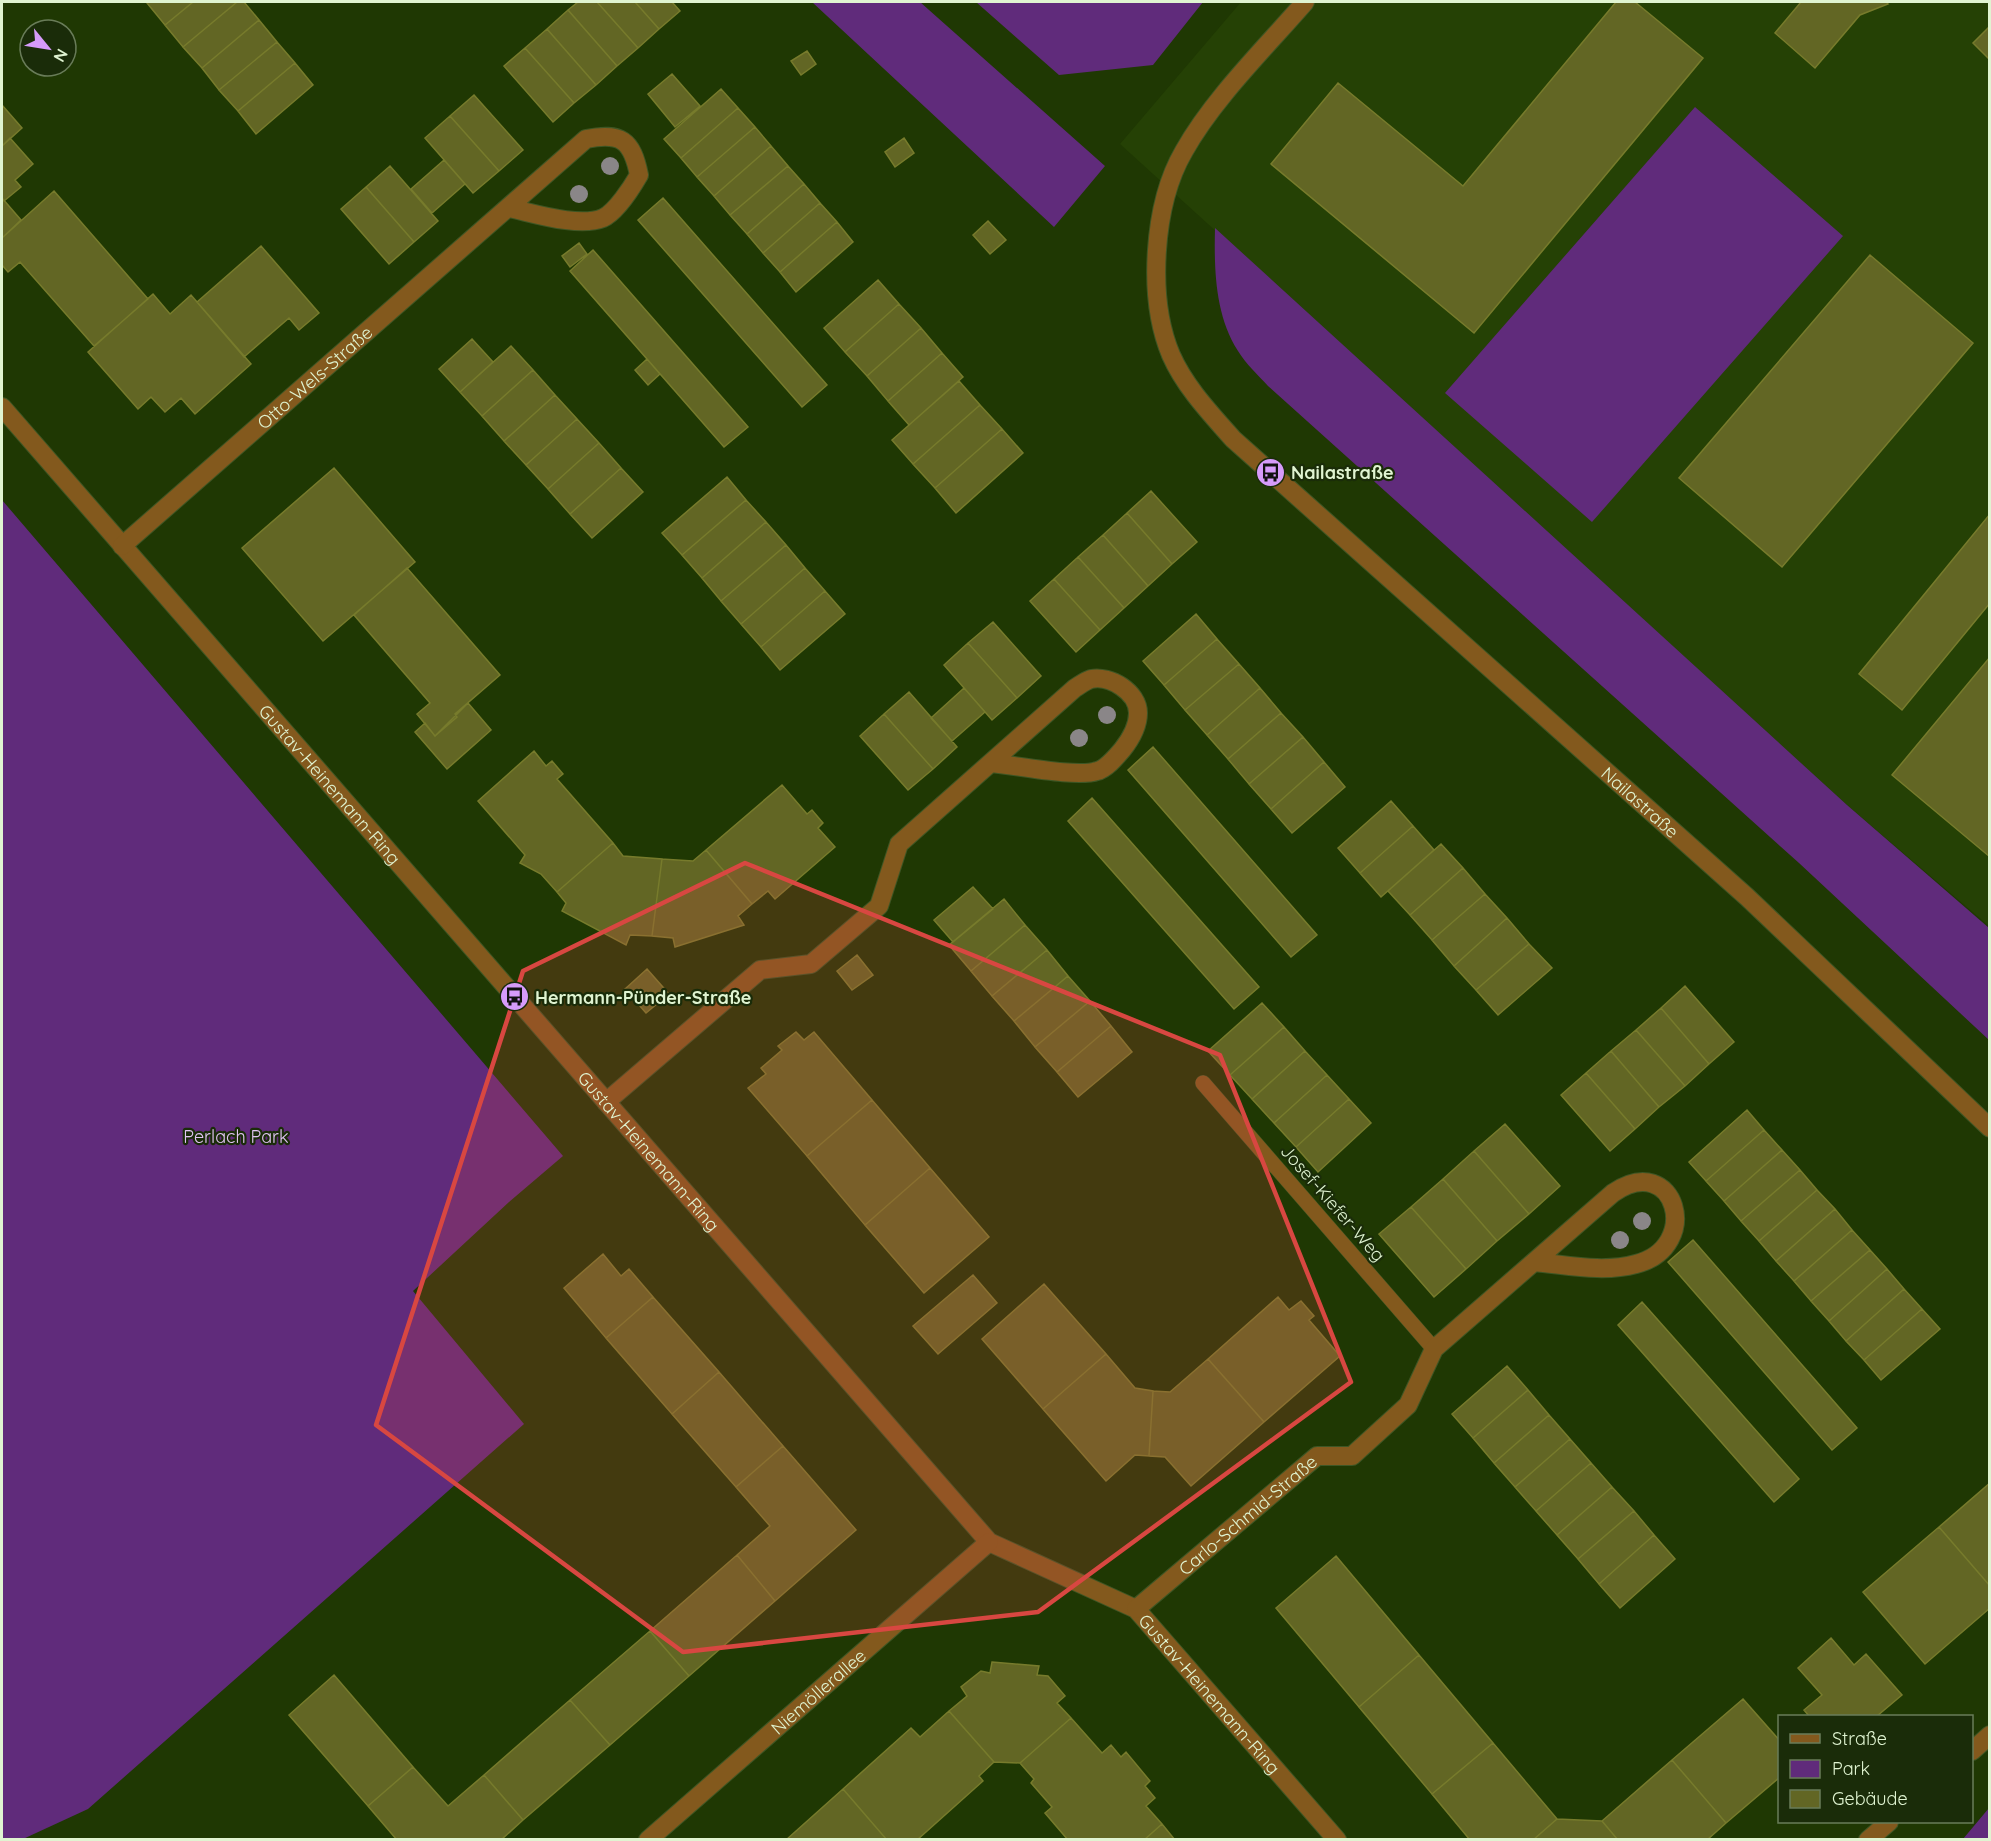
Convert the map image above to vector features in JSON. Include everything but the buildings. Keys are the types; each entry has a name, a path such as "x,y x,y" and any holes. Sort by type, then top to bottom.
{"street":[{"name":"Nailastraße","path":"1305,2 1194,135 1173,173 1162,211 1156,258 1162,320 1171,355 1196,397 1233,439 1747,897 1989,1128"},
{"name":"Otto-Wels-Straße","path":"122,546 586,139 608,135 626,142 635,156 639,175 627,195 603,218 574,221 509,208"},
{"name":"Gustav-Heinemann-Ring","path":"2,407 989,1542 1136,1609 1337,1839"},
{"path":"606,1102 760,970 811,963 879,906 899,844 1075,688 1089,680 1101,678 1124,687 1134,699 1138,713 1133,736 1116,757 1098,771 1072,772 991,763"},
{"name":"Carlo-Schmid-Straße","path":"1136,1609 1317,1456 1352,1455 1408,1404 1434,1349 1534,1262 1626,1184 1638,1182 1658,1186 1668,1192 1674,1203 1676,1223 1670,1239 1657,1254 1638,1264 1605,1269 1534,1262"},
{"name":"Niemöllerallee","path":"648,1839 989,1542"},
{"path":"1973,1749 1989,1735"},
{"path":"1868,1839 1887,1823"}],"lane":[{"name":"Josef-Kiefer-Weg","path":"1203,1083 1434,1349"}],"highlighted area":[{"path":"745,863 1220,1055 1351,1382 1038,1612 683,1652 376,1425 523,971"}],"shaded area":[{"path":"1241,2 1989,2 1989,926 1847,805 1120,144"}],"green space":[{"path":"812,2 920,2 1105,166 1054,227"},
{"path":"976,2 1203,2 1153,65 1059,75"},
{"path":"1695,107 1843,236 1592,522 1445,393"},
{"path":"1215,228 1847,805 1989,928 1989,1040 1799,863 1268,386 1241,356 1230,337 1220,307 1216,275"},
{"name":"Perlach Park","path":"2,500 563,1156 509,1202 413,1291 524,1424 88,1809 23,1839 2,1839"},
{"path":"1989,1808 1989,1839 1963,1839"}],"place":[{"name":"Nailastraße","path":"1270,472"},
{"name":"Hermann-Pünder-Straße","path":"514,997"}]}
